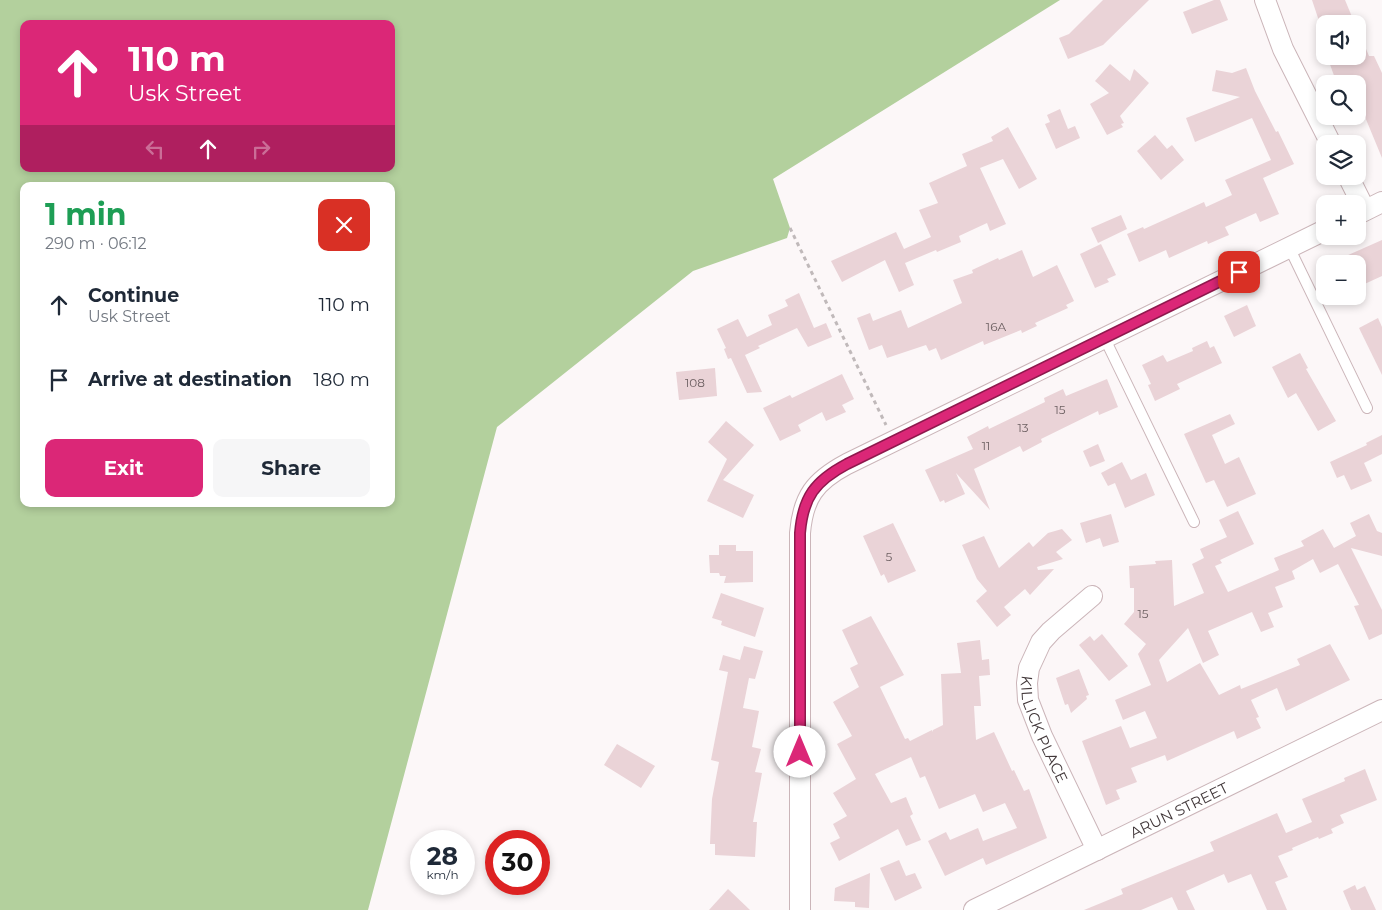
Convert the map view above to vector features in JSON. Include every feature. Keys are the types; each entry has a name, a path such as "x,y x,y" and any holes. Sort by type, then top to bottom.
{"street":[{"path":"1265,0 1283,49 1326,135"},
{"path":"1353,185 1368,209"},
{"path":"800,910 800,533 801,519 807,499 825,478 893,441 1316,234"},
{"name":"KILLICK PLACE","path":"1092,596 1041,642 1029,668 1027,682 1028,700 1042,736 1097,850"},
{"name":"ARUN STREET","path":"974,910 1382,710"}],"lane":[{"path":"1289,247 1367,408"},
{"path":"1104,337 1194,522"}],"path":[{"path":"790,228 893,441"}],"green space":[{"path":"0,0 1060,0 773,179 790,228 787,238 693,271 497,427 368,910 0,910"}],"building":[{"path":"1103,0 1149,0 1103,45 1068,59 1059,38 1069,34"},
{"path":"1214,0 1220,0 1228,20 1192,34 1183,12"},
{"path":"1312,0 1345,0 1351,15 1317,15"},
{"path":"1366,49 1369,56 1374,56 1382,73 1382,158 1366,119 1366,75 1334,75 1330,65 1366,65"},
{"path":"1110,64 1130,81 1134,69 1149,83 1120,116 1124,123 1121,124 1123,127 1107,135 1090,104 1109,93 1095,81"},
{"path":"1246,68 1255,91 1294,164 1263,178 1279,214 1260,222 1256,213 1225,227 1229,235 1208,244 1207,241 1169,258 1166,250 1139,262 1127,234 1143,227 1144,229 1204,202 1206,207 1232,195 1225,180 1271,160 1252,118 1195,142 1186,118 1240,97 1212,91 1216,70 1232,73"},
{"path":"1060,109 1068,129 1075,126 1080,138 1056,149 1045,124 1050,122 1047,115"},
{"path":"1008,127 1037,179 1019,189 1003,159 980,168 1006,224 990,231 987,223 959,236 961,242 905,263 914,285 899,292 885,260 842,282 831,261 896,232 904,249 931,237 919,210 938,203 929,183 967,166 962,154 993,141 991,137"},
{"path":"1155,135 1167,149 1172,145 1184,160 1161,180 1137,151"},
{"path":"1121,215 1127,229 1098,243 1091,228"},
{"path":"1382,240 1382,276 1366,283 1366,255 1348,255"},
{"path":"1101,244 1116,275 1107,279 1109,282 1095,288 1080,254"},
{"path":"1022,250 1033,277 1057,265 1074,301 1066,305 1068,308 1035,323 1037,326 1022,333 1021,330 984,345 983,341 941,360 936,348 929,351 926,345 887,358 882,345 869,350 857,318 870,313 873,321 901,310 908,328 962,303 953,280 973,273 972,270 998,258 999,260"},
{"path":"799,293 814,328 826,323 832,337 808,347 797,328 758,346 760,348 745,355 762,392 747,393 731,358 728,359 724,349 726,348 717,329 738,319 747,337 772,325 768,315 788,306 785,300"},
{"path":"1247,305 1256,326 1234,337 1224,316"},
{"path":"1378,318 1382,327 1382,375 1359,328"},
{"path":"1207,341 1210,348 1214,346 1222,363 1177,384 1180,389 1155,401 1148,385 1151,384 1142,365 1163,355 1167,362 1193,351 1192,348"},
{"path":"1300,353 1308,368 1306,369 1336,421 1318,431 1296,393 1288,398 1272,367"},
{"path":"715,368 717,396 679,400 676,372"},
{"path":"842,374 854,399 842,405 846,412 826,421 822,412 798,425 801,431 780,441 763,408 790,395 792,398"},
{"path":"1107,379 1118,407 1099,415 1098,411 1041,439 1042,442 1023,452 1020,446 974,469 990,510 956,473 965,494 945,503 944,500 940,502 925,470 973,449 967,437 988,426 989,429 1045,402 1044,398 1063,389 1066,396"},
{"path":"1230,414 1235,424 1212,435 1225,464 1239,457 1256,494 1227,507 1214,480 1206,483 1184,434"},
{"path":"726,421 754,445 723,480 754,495 743,518 707,501 727,459 708,442"},
{"path":"1382,435 1382,454 1364,463 1372,481 1351,490 1344,475 1337,478 1330,462 1367,445 1366,443"},
{"path":"1098,444 1105,461 1090,467 1083,451"},
{"path":"1122,462 1131,480 1146,473 1155,495 1125,508 1115,483 1108,486 1101,473"},
{"path":"1238,511 1254,544 1220,560 1222,563 1215,566 1228,592 1279,570 1274,558 1304,546 1301,541 1323,529 1334,548 1356,536 1350,523 1369,514 1377,531 1382,533 1382,556 1351,548 1382,610 1382,634 1369,640 1354,606 1359,605 1338,564 1320,573 1313,559 1292,571 1295,579 1275,587 1283,607 1268,613 1274,627 1261,632 1252,612 1208,631 1219,655 1203,663 1188,628 1159,660 1167,682 1200,663 1219,695 1240,685 1241,689 1300,665 1297,659 1330,644 1350,680 1286,711 1277,688 1251,700 1259,717 1256,718 1261,728 1237,739 1234,731 1167,761 1165,755 1131,768 1137,782 1116,790 1120,799 1106,805 1082,741 1121,726 1130,748 1157,738 1145,711 1123,720 1115,700 1151,685 1138,654 1146,644 1124,624 1134,612 1134,588 1130,588 1129,566 1156,564 1155,561 1172,560 1174,606 1204,593 1192,564 1204,558 1200,549 1227,537 1219,520"},
{"path":"1111,514 1119,542 1103,547 1100,538 1086,543 1080,523"},
{"path":"893,523 916,571 888,583 884,574 881,576 863,536"},
{"path":"1062,529 1072,540 1056,552 1063,559 1037,567 1038,570 1054,569 1030,595 1025,589 1004,607 1011,615 997,627 976,601 987,591 977,579 962,545 984,536 999,568 1029,542 1033,547 1048,533"},
{"path":"719,545 736,545 736,551 753,551 753,582 724,583 726,576 720,576 719,573 710,573 709,555 719,555"},
{"path":"721,593 764,608 755,637 721,625 722,621 712,618"},
{"path":"871,616 904,675 880,687 905,739 908,738 910,741 932,730 933,732 933,730 943,725 941,674 961,673 957,643 980,640 982,660 989,659 990,675 979,676 981,706 974,706 976,740 994,732 1012,771 1014,770 1024,791 1029,789 1047,838 986,865 983,858 945,876 928,841 946,832 950,840 978,828 983,841 1017,828 1005,803 983,812 975,794 939,809 925,776 920,778 911,757 875,774 891,803 906,797 913,814 910,816 921,840 906,846 898,829 839,861 830,843 840,838 833,824 847,816 833,793 856,779 837,744 852,736 833,702 859,687 850,668 858,664 842,630"},
{"path":"1102,634 1128,666 1109,681 1079,645 1090,636 1094,641"},
{"path":"744,646 763,651 755,679 749,678 743,708 759,711 752,747 761,749 755,772 762,773 753,822 757,822 755,857 715,855 715,844 710,844 712,799 719,762 711,760 728,672 719,670 723,655 740,660"},
{"path":"1079,669 1089,695 1071,713 1068,704 1065,705 1056,678"},
{"path":"617,744 655,766 641,788 604,765"},
{"path":"1365,769 1377,800 1340,815 1344,823 1331,829 1333,833 1319,839 1318,837 1278,856 1288,877 1275,882 1287,910 1267,910 1251,874 1228,883 1224,874 1186,891 1195,910 1178,910 1172,897 1141,910 1084,910 1123,894 1121,889 1214,851 1210,842 1277,813 1286,833 1312,822 1302,799 1345,781 1344,778"},
{"path":"899,860 906,876 915,873 922,888 895,901 880,868"},
{"path":"870,873 869,908 855,907 855,902 834,901 835,888"},
{"path":"1355,885 1357,890 1365,886 1376,910 1351,910 1343,891"},
{"path":"728,889 750,910 709,910"}],"route":[{"path":"800,752 800,533 803,509 807,499 818,484 834,471 847,464 1239,272"}]}
